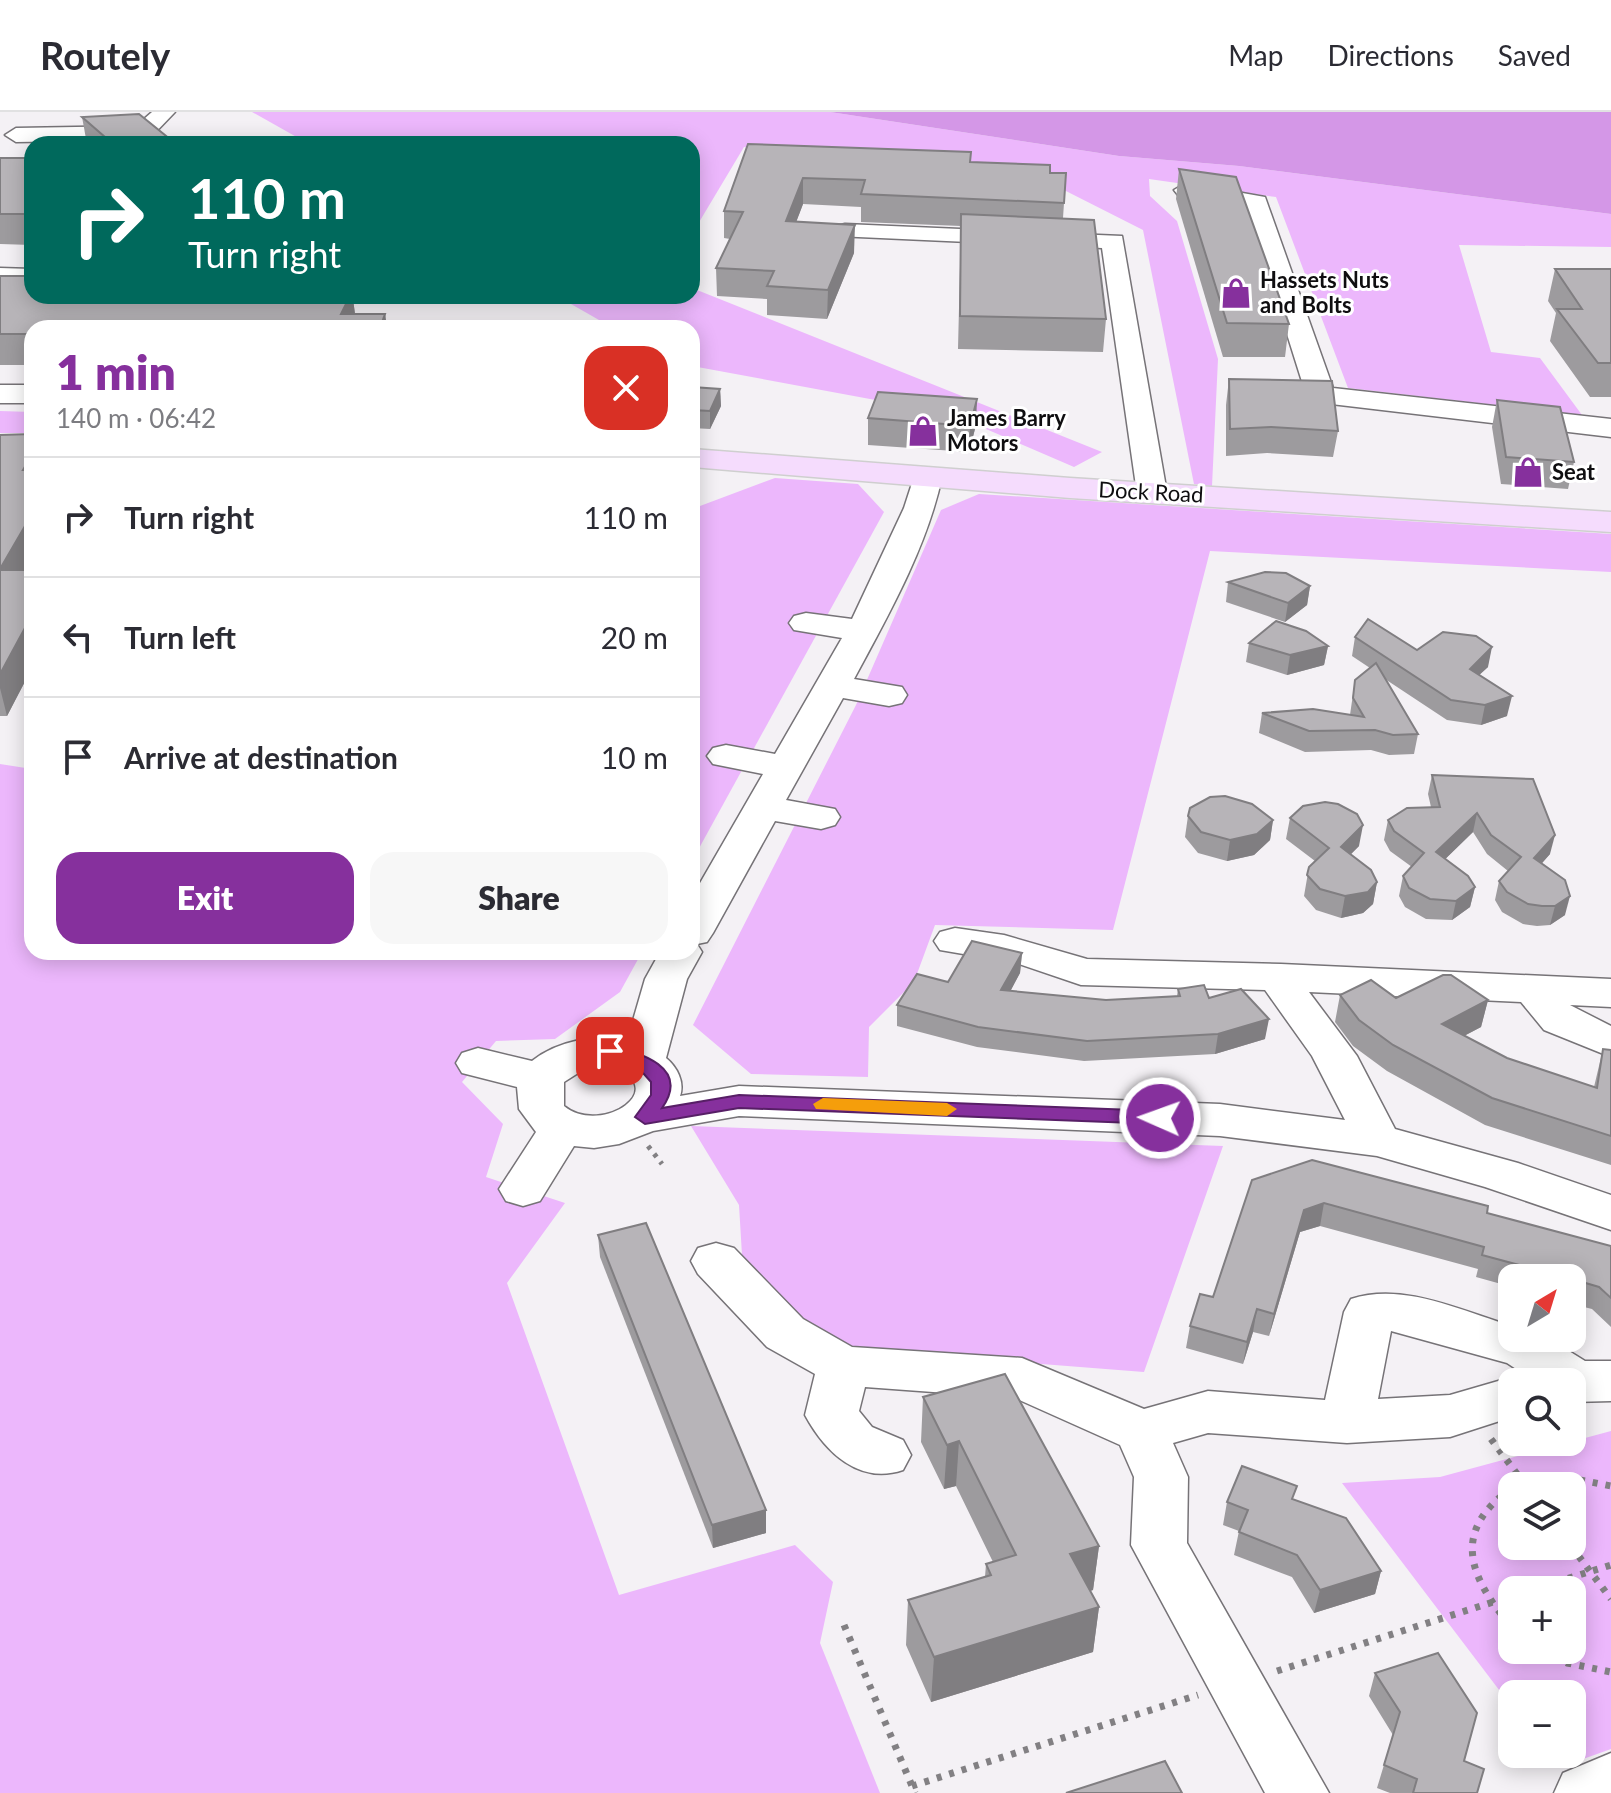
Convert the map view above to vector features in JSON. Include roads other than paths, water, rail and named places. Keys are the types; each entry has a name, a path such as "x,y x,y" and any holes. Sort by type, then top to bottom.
{"main road":[{"name":"Dock Road","path":"700,459 1152,493 1611,522"}],"street":[{"path":"24,139 12,130 32,112"},
{"path":"151,136 164,112"},
{"path":"1184,189 1257,202 1318,388 1324,396 1611,428"},
{"path":"845,231 1113,241 1152,493"},
{"path":"0,276 24,277"},
{"path":"0,394 24,394"},
{"path":"700,919 863,631 920,508 927,477"},
{"path":"806,623 863,631"},
{"path":"832,686 889,695"},
{"path":"726,756 786,767"},
{"path":"763,808 821,817"},
{"path":"955,941 1001,945 1052,959 1081,972 1281,977 1611,993"},
{"path":"589,1052 673,965"},
{"path":"649,1066 673,965"},
{"path":"1281,977 1288,995 1326,1044 1351,1084 1377,1140"},
{"path":"1533,989 1559,1020 1611,1043"},
{"path":"739,1101 610,1051 589,1052 562,1062 542,1078 537,1092 539,1105 562,1127 603,1133 623,1129 645,1117 739,1101 1220,1120 1377,1140 1501,1175 1611,1213"},
{"path":"478,1063 542,1078"},
{"path":"645,1117 661,1095 661,1082 649,1066"},
{"path":"523,1189 562,1127"},
{"path":"716,1261 785,1333 843,1366 1022,1378 1141,1431 1208,1412 1347,1422 1450,1416 1491,1403"},
{"path":"1347,1422 1369,1312 1401,1312 1525,1349 1559,1368"},
{"path":"843,1366 832,1415 853,1442 884,1455"},
{"path":"1141,1431 1161,1477 1159,1545 1298,1793"},
{"path":"1585,1793 1611,1781"}],"place":[{"name":"Hassets Nuts and Bolts","path":"1236,293"},
{"name":"James Barry Motors","path":"923,431"},
{"name":"Seat","path":"1528,472"}]}
